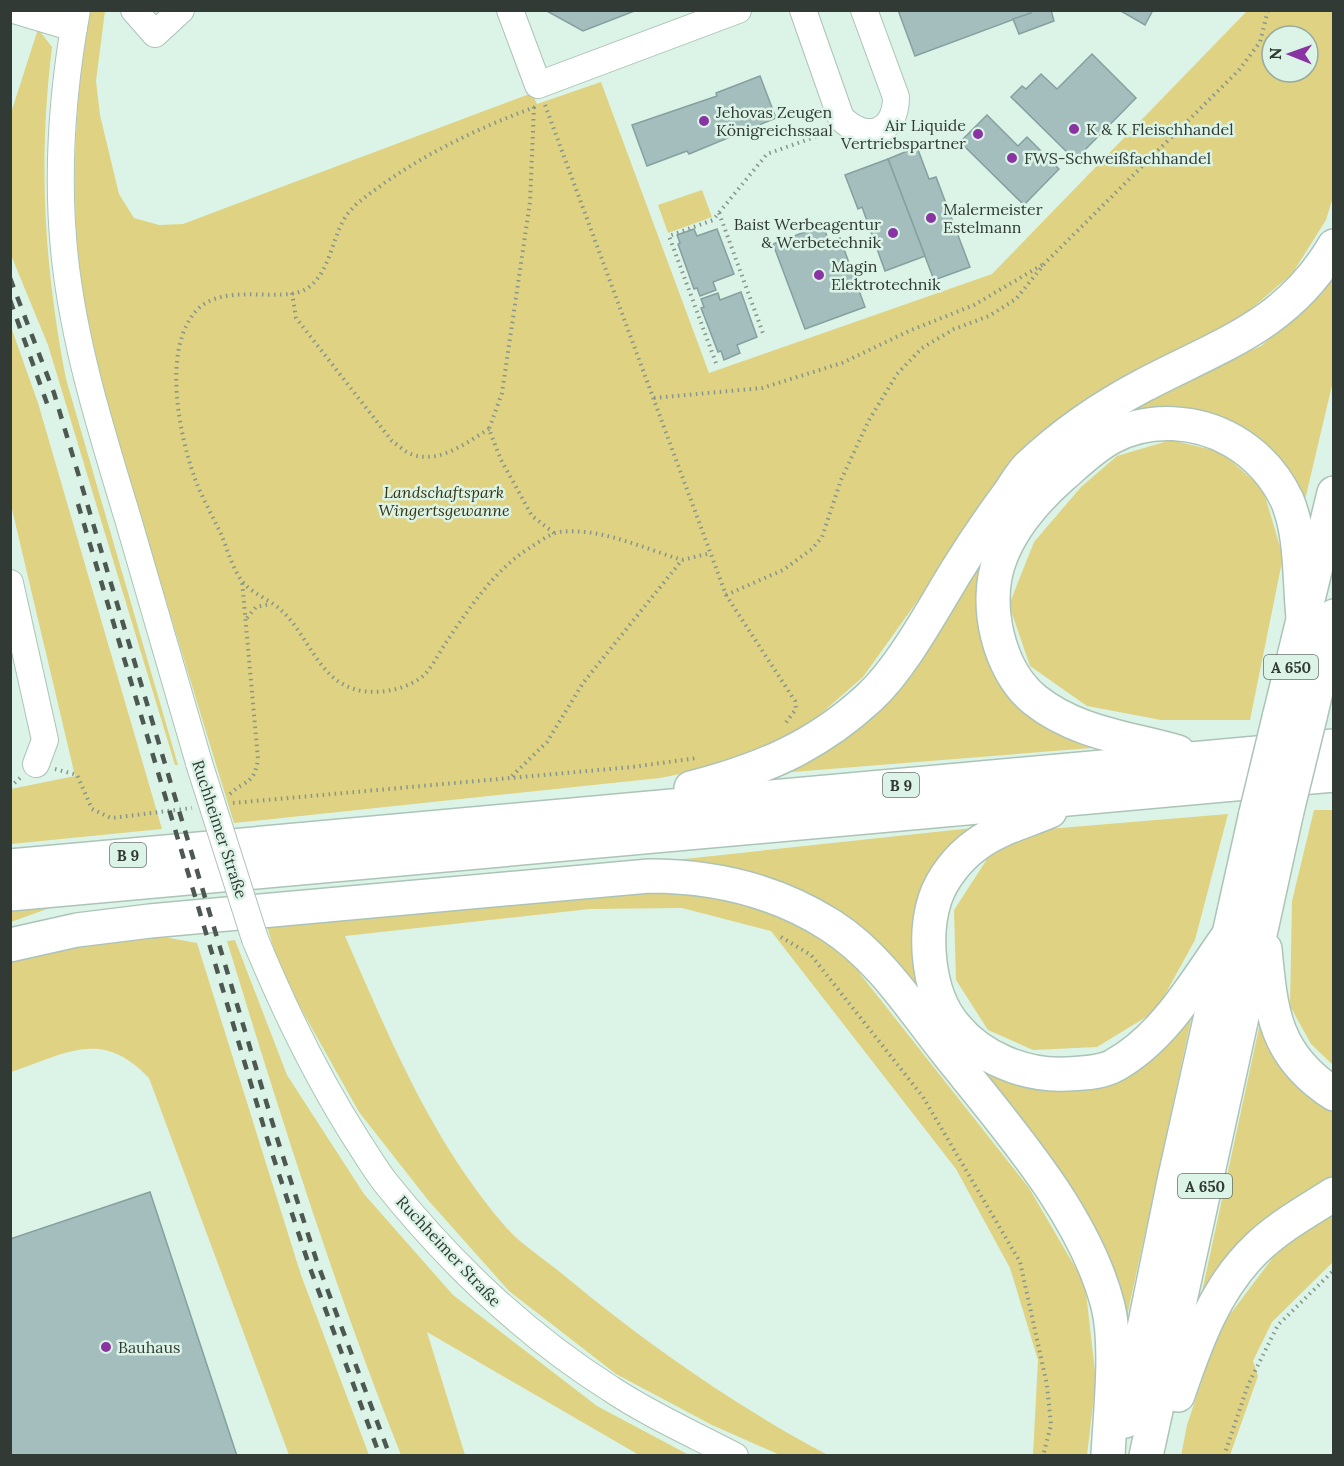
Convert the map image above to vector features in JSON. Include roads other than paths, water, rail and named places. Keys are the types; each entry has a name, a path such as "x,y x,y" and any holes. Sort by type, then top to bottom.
{"highway":[{"path":"602,811 752,770 794,753 821,735 871,696 913,642 965,556 1028,467 1065,437 1143,386 1203,357 1288,305 1321,268 1334,246"},
{"path":"1200,758 1064,721 1034,699 1015,679 1004,658 996,634 993,599 999,561 1011,534 1028,510 1077,463 1112,437 1142,427 1170,423 1196,425 1221,434 1243,447 1264,465 1278,482 1288,503 1318,616"},
{"name":"A 650","path":"1118,1455 1228,936 1272,812 1318,616 1334,493"},
{"name":"B 9","path":"10,866 1334,746"},
{"name":"B 9","path":"10,894 1334,775"},
{"path":"1082,797 999,830 974,846 950,871 935,898 929,934 932,969 940,999 953,1024 976,1047 1021,1070 1052,1075 1113,1067 1143,1048 1228,936"},
{"name":"A 650","path":"1147,1455 1263,916 1272,812"},
{"path":"10,945 77,930 150,921 649,876 682,876 722,882 776,897 831,926 870,956 984,1096 1074,1222 1093,1260 1108,1307 1112,1342 1108,1455"},
{"name":"B 9","path":"10,929 134,899 173,879"},
{"path":"1263,916 1272,1015 1286,1047 1306,1075 1334,1094"},
{"path":"1147,1455 1174,1404 1200,1332 1226,1287 1258,1247 1334,1194"}],"street":[{"path":"14,10 75,19"},
{"path":"134,10 155,34 181,10"},
{"path":"510,10 539,99 738,10"},
{"path":"803,10 842,118 852,129 861,132 878,131 891,122 896,110 896,97 864,10"},
{"name":"Ruchheimer Straße","path":"75,19 63,119 61,188 65,258 75,331 92,403 199,763 255,939 296,1034 343,1118 384,1181 439,1244 508,1313 568,1360 650,1413 735,1455"},
{"path":"10,583 45,740 36,764"}],"railway":[{"path":"10,278 54,393 277,1138 317,1262 390,1456"},
{"path":"10,300 49,409"},
{"path":"78,504 268,1141 310,1268 380,1456"}],"place":[{"name":"Jehovas Zeugen Königreichssaal","path":"704,121"},
{"name":"K & K Fleischhandel","path":"1074,129"},
{"name":"Air Liquide Vertriebspartner","path":"978,134"},
{"name":"FWS-Schweißfachhandel","path":"1012,158"},
{"name":"Malermeister Estelmann","path":"931,218"},
{"name":"Baist Werbeagentur & Werbetechnik","path":"893,233"},
{"name":"Magin Elektrotechnik","path":"819,275"},
{"name":"Bauhaus","path":"106,1347"}],"park label":[{"name":"Landschaftspark Wingertsgewanne","path":"444,501"}]}
